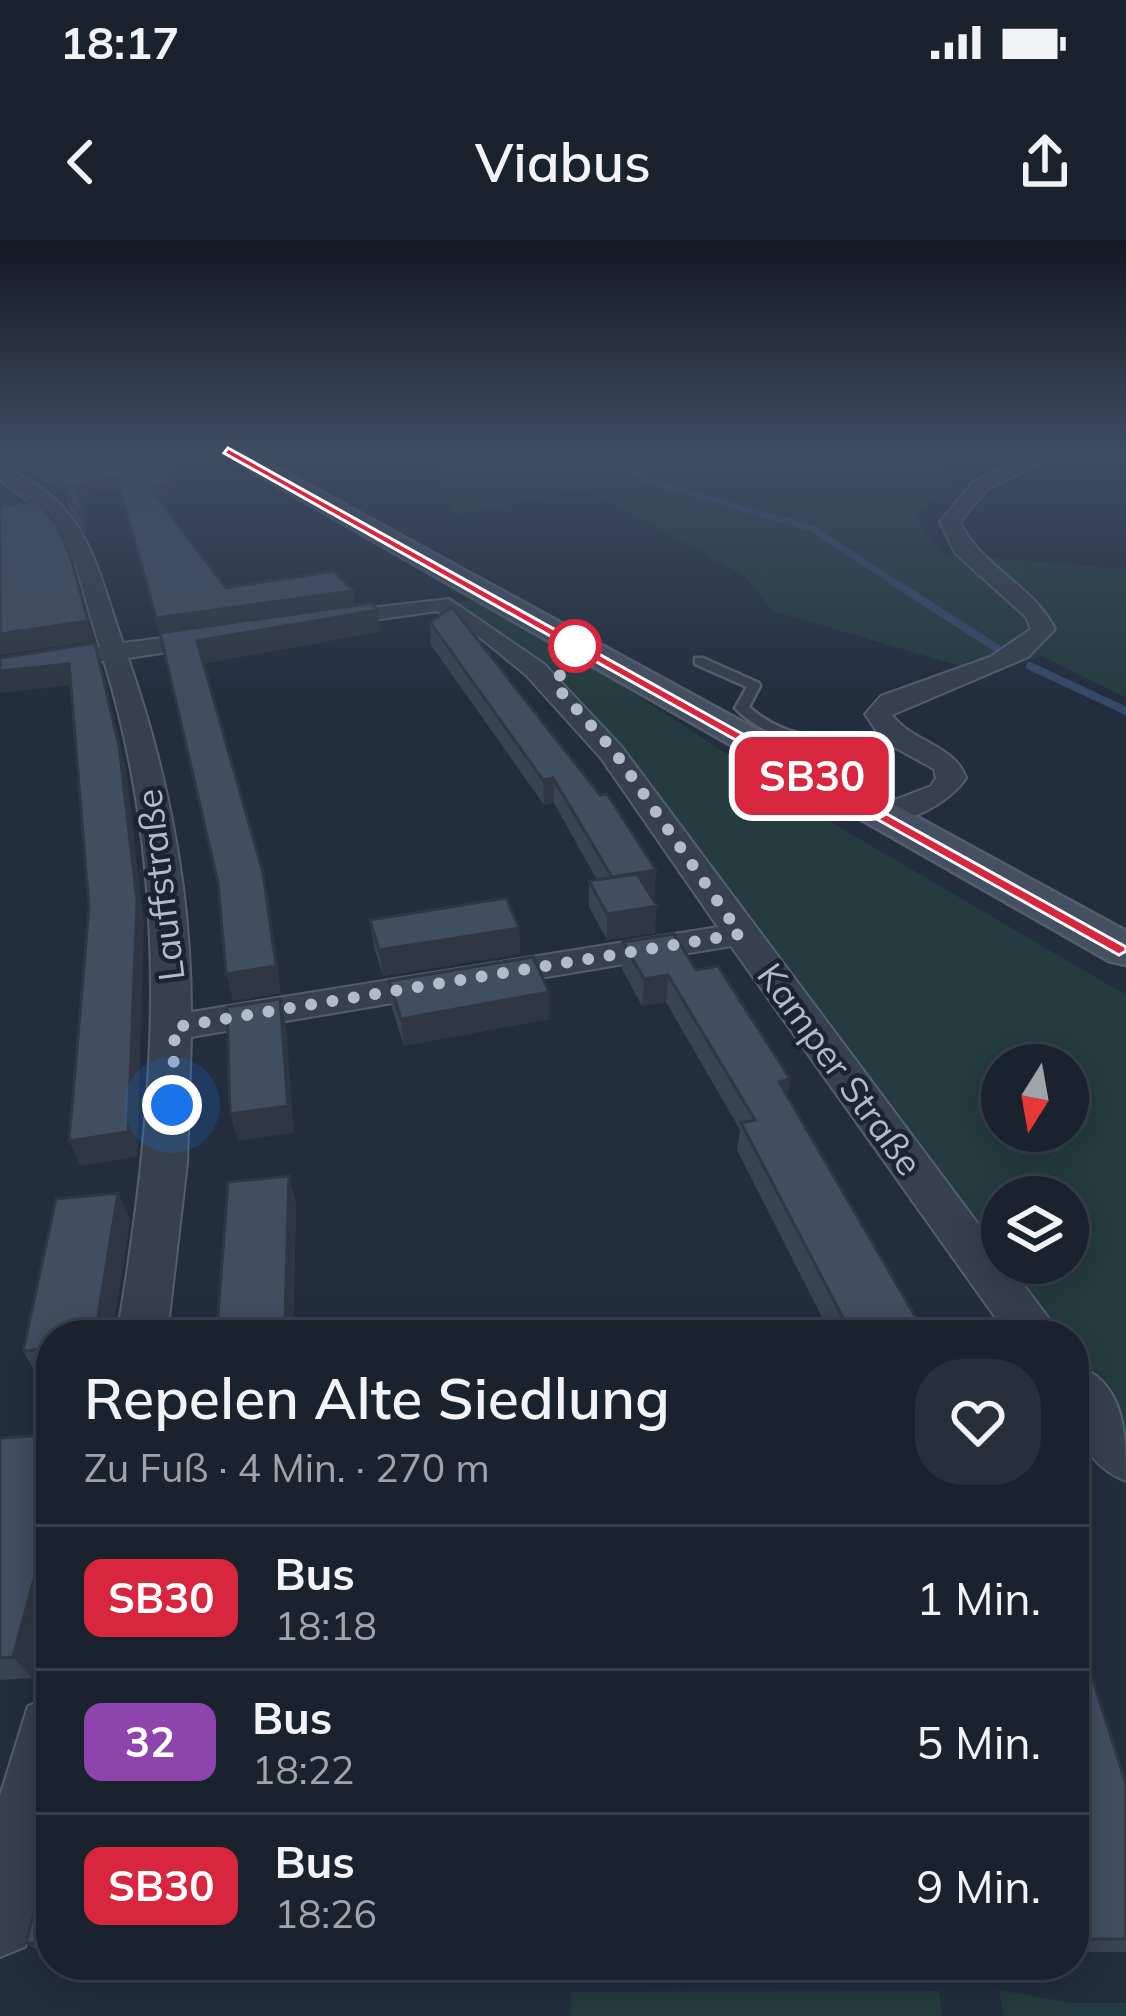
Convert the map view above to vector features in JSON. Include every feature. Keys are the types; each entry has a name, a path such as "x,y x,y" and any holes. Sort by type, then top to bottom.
{"main road":[{"path":"377,534 1126,951"}],"street":[{"name":"Lauffstraße","path":"70,534 92,564 114,654 122,663 145,758 170,916 175,1027 170,1127 144,1320"},
{"path":"882,815 942,792 951,778 947,765 893,735 878,714 890,702 1039,641 1043,628 1036,614 962,548 955,534"},
{"name":"Kamper Straße","path":"295,625 441,604 494,638 568,699 614,751 740,934 1025,1320"},
{"path":"0,668 249,633"},
{"path":"175,1027 740,934"},
{"path":"1089,1406 1126,1456"},
{"path":"0,1922 36,1786"}],"lane":[{"path":"699,661 754,686 742,708 783,735 854,743 893,735"}],"green space":[{"path":"668,534 927,534 942,554 1126,569 1126,698 1042,656 987,674 773,611 745,576"},
{"path":"488,598 844,830 1126,995 1126,1457 1089,1411 1089,1320 1016,1320 990,1284 1089,1284 1089,1176 981,1176 981,1272 555,685 441,604"},
{"path":"999,1990 1070,2003 1126,2003 1126,2016 1004,2016"},
{"path":"939,1991 942,2016 571,2016 571,1992"}],"building":[{"path":"0,534 61,534 88,621 0,634"},
{"path":"133,534 185,534 226,588 334,571 353,591 156,618"},
{"path":"371,603 378,610 197,641 263,873 276,966 226,974 218,883 160,633"},
{"path":"452,607 600,795 607,794 656,870 612,877 553,778 543,780 430,622"},
{"path":"95,643 119,746 137,901 128,1132 69,1141 89,907 69,664 0,671 0,658"},
{"path":"637,874 657,906 607,914 589,881"},
{"path":"506,898 519,928 379,950 370,920"},
{"path":"674,934 696,970 718,966 790,1079 779,1082 917,1320 844,1320 741,1123 755,1120 668,975 644,979 623,942"},
{"path":"533,957 549,992 401,1019 389,981"},
{"path":"280,999 288,1106 230,1114 227,1007"},
{"path":"289,1176 285,1320 218,1320 228,1182"},
{"path":"118,1193 97,1320 36,1320 36,1350 23,1351 56,1199"},
{"path":"36,1436 36,1572 13,1657 0,1658 0,1438"},
{"path":"1089,1668 1126,1784 1126,1939 1089,1939"},
{"path":"36,1903 36,1943 26,1943"}],"waterway":[{"path":"820,534 897,584"},
{"path":"892,581 998,649"},
{"path":"1030,666 1126,711"}],"bus line":[{"name":"SB30","path":"378,534 1126,951"}],"route":[{"path":"172,1105 175,1027 740,934 614,751 555,685 575,646"}]}
